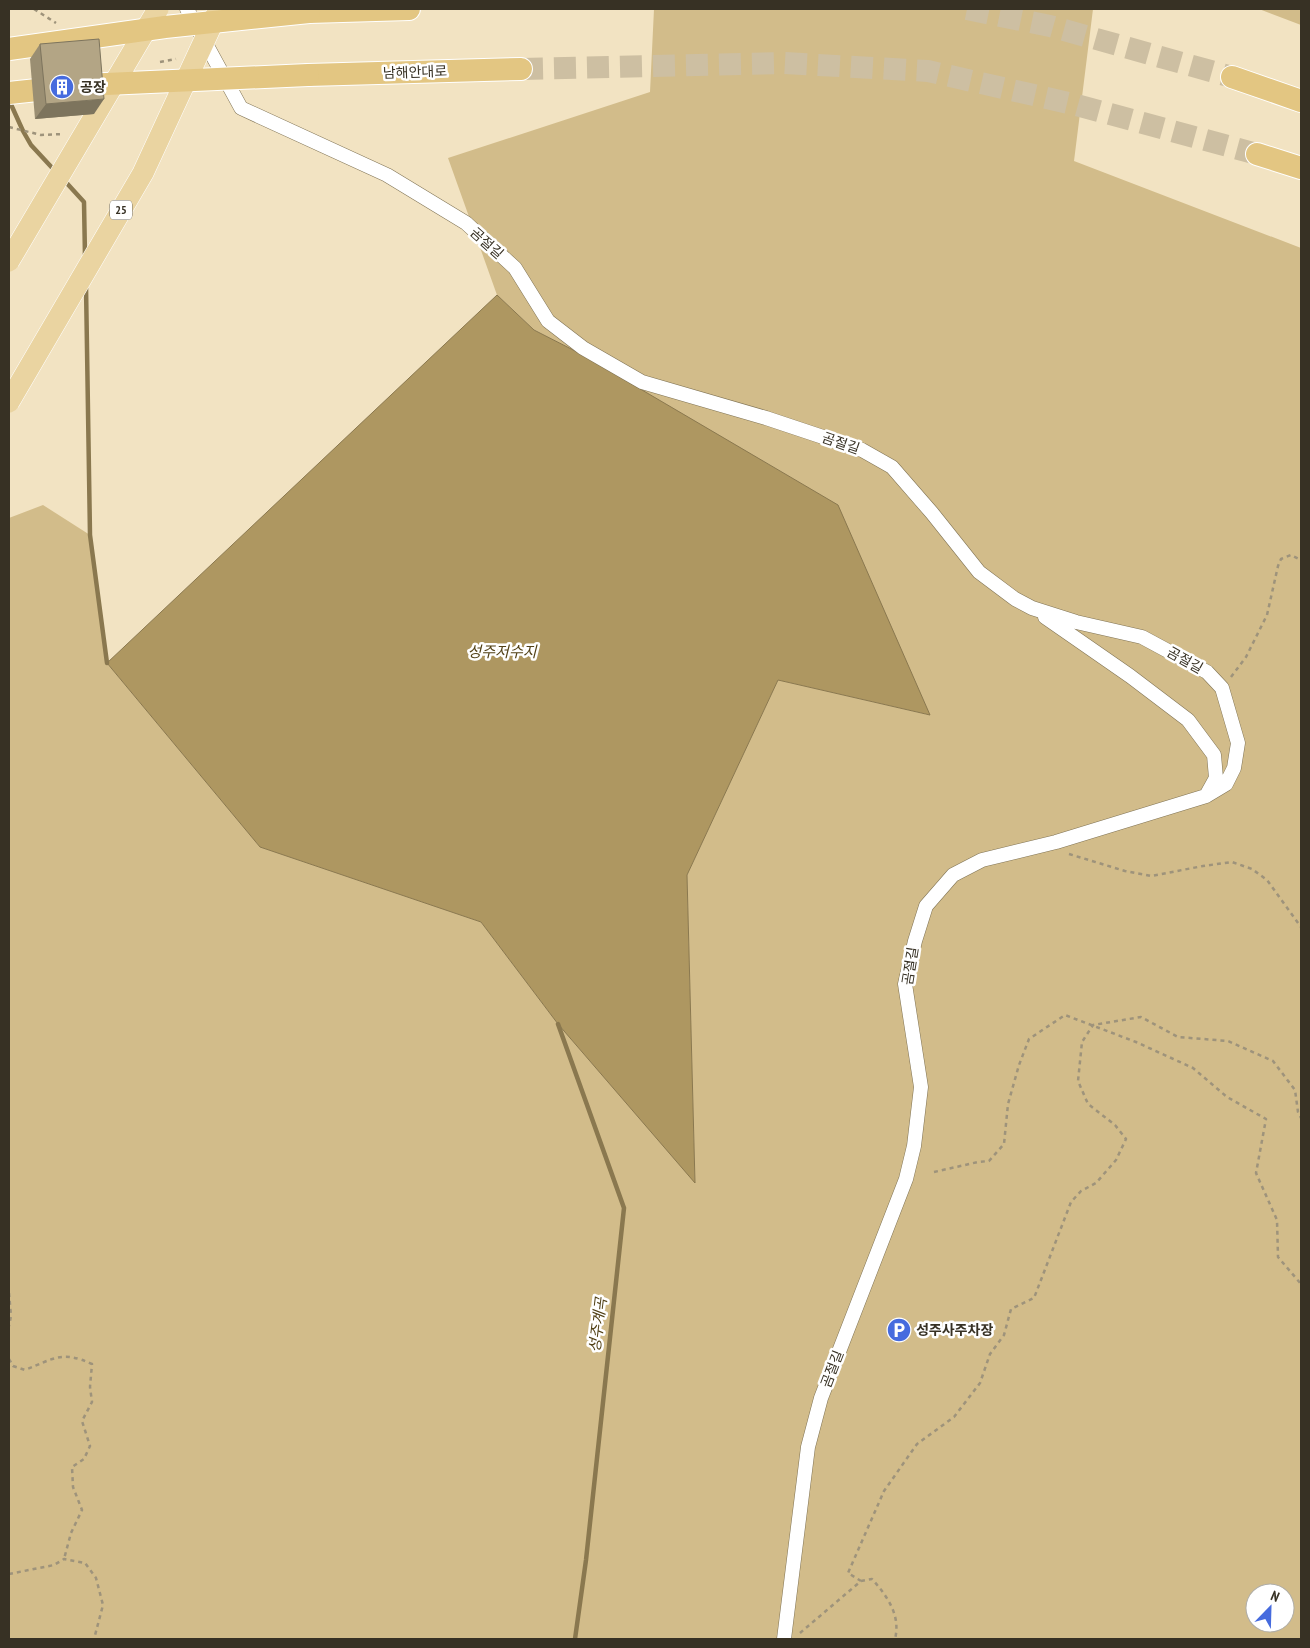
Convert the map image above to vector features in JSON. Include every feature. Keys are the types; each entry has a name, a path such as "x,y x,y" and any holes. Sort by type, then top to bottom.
{"highway":[{"path":"9,49 165,27 309,12 409,9"},
{"name":"남해안대로","path":"9,92 84,85 308,75 521,69"},
{"path":"1232,77 1301,101"},
{"path":"1258,154 1301,168"}],"main road":[{"path":"9,260 158,9"},
{"name":"25","path":"9,402 143,173 219,9"}],"street":[{"name":"곰절길","path":"187,9 241,108 387,175 466,223 515,268 548,321 583,348 642,382 766,418 862,450 892,467 979,572 1015,599 1032,608 1076,622 1142,637 1207,672 1222,688 1238,743 1234,768 1226,784 1206,796 1044,845 982,860 953,875 926,906 915,940 905,984 921,1087 914,1146 906,1180 821,1398 808,1447 784,1639"},
{"path":"1032,608 1130,676 1188,720 1214,755 1216,778 1206,796"}],"path":[{"path":"1222,688 1246,658 1267,615 1281,559 1291,555 1301,560"},
{"path":"1044,845 1125,871 1151,876 1232,862 1252,869 1268,880 1301,927"},
{"path":"934,1172 989,1161 1004,1144 1008,1104 1019,1065 1029,1039 1066,1015 1193,1068 1226,1098 1266,1119 1256,1173 1277,1220 1278,1257 1301,1284"},
{"path":"861,1581 848,1573 884,1491 917,1444 954,1417 980,1383 990,1354 1004,1335 1011,1309 1034,1298 1071,1202 1081,1191 1096,1183 1116,1160 1126,1139 1115,1125 1088,1104 1078,1081 1082,1042 1093,1025 1140,1017 1178,1037 1228,1041 1273,1061 1295,1090 1298,1112 1301,1118"},
{"path":"9,1294 11,1316 9,1326"},
{"path":"9,1359 14,1366 25,1370 50,1358 70,1356 92,1364 90,1387 92,1402 82,1422 90,1446 84,1459 72,1467 73,1487 82,1510 71,1533 64,1559"},
{"path":"9,1574 54,1565 64,1559 85,1563 96,1578 103,1605 94,1639"},
{"path":"800,1633 861,1581 872,1579 885,1594 892,1606 897,1629 895,1639"}],"shaded area":[{"path":"654,9 1093,9 1074,161 1301,248 1301,1639 9,1639 9,518 43,505 90,535 107,663 260,847 481,922 558,1024 695,1182 687,875 778,680 929,715 579,353 534,330 497,295 448,158 650,92"},
{"path":"1259,9 1301,9 1301,25"}],"water":[{"name":"성주저수지","path":"497,295 534,330 579,353 838,505 930,715 778,680 687,875 695,1183 558,1024 481,922 260,847 107,663"}],"building":[{"name":"공장","path":"99,39 104,99 46,104 40,44"}],"waterway":[{"path":"9,100 31,145 56,172"},
{"path":"63,179 84,202 85,256"},
{"path":"86,286 90,535 107,663"},
{"name":"성주계곡","path":"558,1024 624,1208 586,1560 575,1639"}],"tunnel":[{"path":"967,9 1050,26 1232,77"},
{"path":"521,69 783,63 928,71 1073,104 1257,154"}],"place":[{"name":"공장","path":"62,87"},
{"name":"성주사주차장","path":"899,1330"}]}
